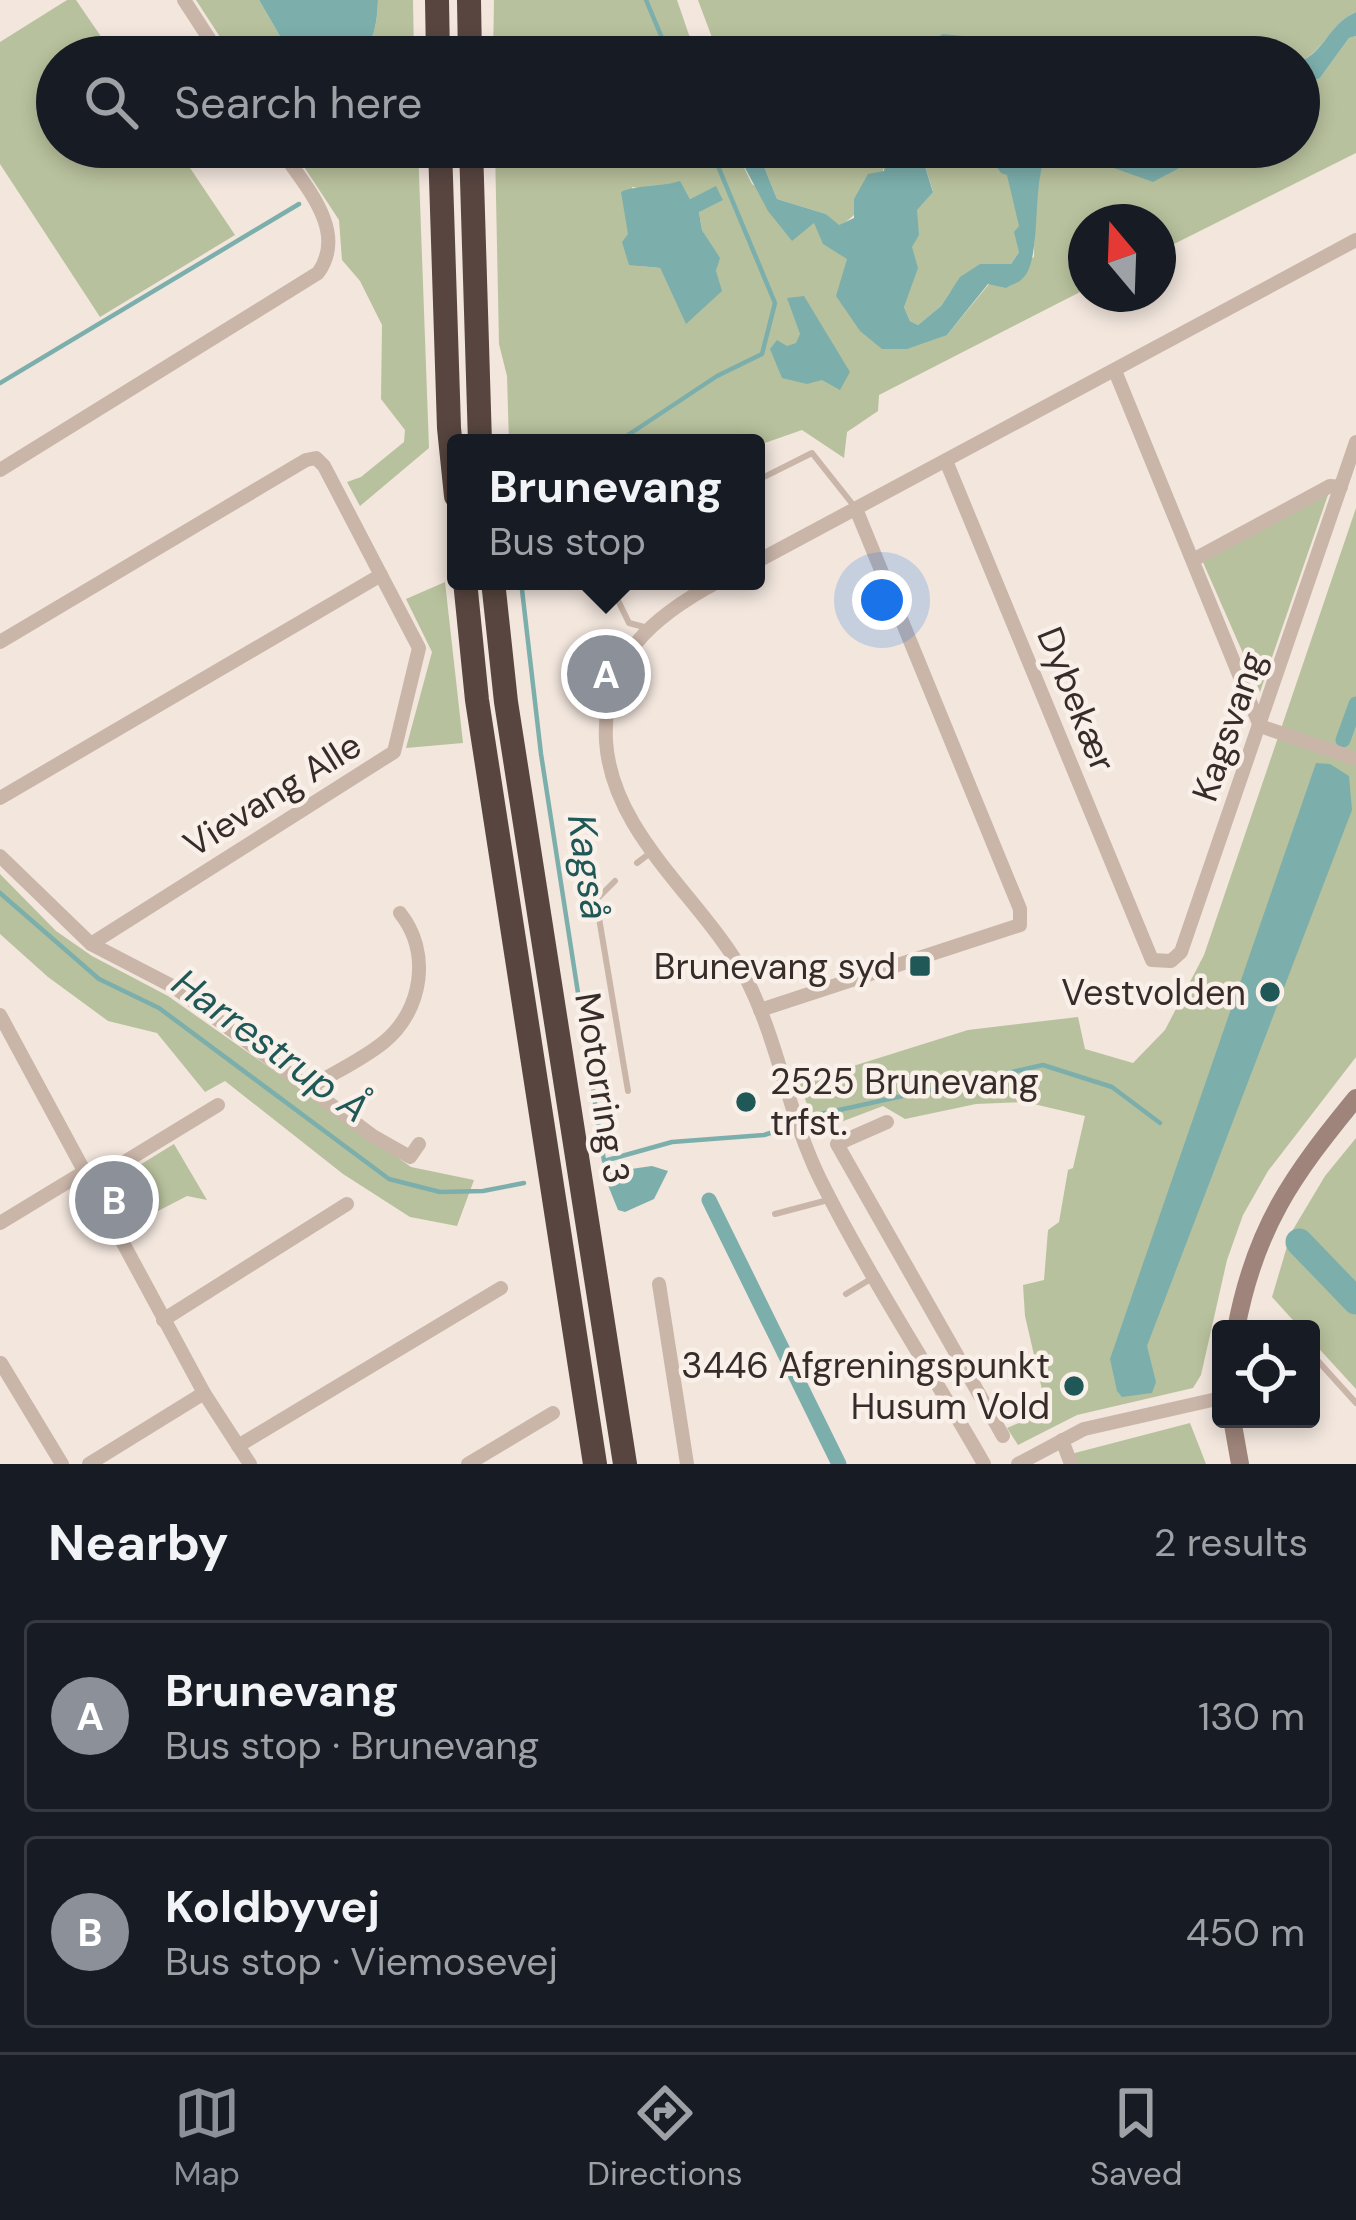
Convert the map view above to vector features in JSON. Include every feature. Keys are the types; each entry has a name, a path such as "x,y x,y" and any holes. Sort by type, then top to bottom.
{"highway":[{"path":"437,0 438,36"},
{"path":"469,0 470,36"},
{"path":"441,168 450,434"},
{"path":"472,168 479,434"},
{"name":"Motorring 3","path":"466,590 480,723 595,1464"},
{"name":"Motorring 3","path":"495,590 506,702 625,1464"}],"street":[{"path":"184,0 207,36"},
{"path":"0,470 318,273 330,251 326,222 292,168"},
{"path":"765,557 1356,240"},
{"path":"1115,371 1260,726 1351,757"},
{"name":"Kagsvang","path":"1152,959 1171,961 1181,952 1356,442"},
{"name":"Vievang Alle","path":"0,642 316,458 419,648 394,752 91,944"},
{"name":"Dybekær","path":"946,461 1152,959"},
{"path":"1193,560 1330,486 1341,487"},
{"path":"760,1010 1020,925 1020,909 856,508"},
{"path":"0,798 381,575"},
{"path":"702,590 647,628 611,691 606,741 618,791 653,850 723,938 760,1010 790,1104 830,1196 984,1464"},
{"path":"0,856 91,944 174,987 373,1136 410,1157 419,1144"},
{"path":"309,1088 386,1041 414,1002 421,967 411,927 400,913"},
{"path":"0,1015 204,1394 250,1464"},
{"path":"1238,1320 1251,1265 1280,1200 1311,1152 1356,1098"},
{"path":"0,1223 218,1105"},
{"path":"887,1122 837,1144 1004,1436"},
{"path":"830,1196 856,1177"},
{"path":"164,1320 347,1204"},
{"path":"659,1284 687,1464"},
{"path":"238,1446 501,1288"},
{"path":"1,1363 62,1464"},
{"path":"945,1396 972,1381"},
{"path":"89,1464 204,1394"},
{"path":"1018,1464 1109,1422 1212,1400"},
{"path":"468,1464 553,1413"},
{"path":"1234,1428 1240,1464"},
{"path":"1062,1440 1071,1464"}],"lane":[{"path":"765,476 812,453 856,508"},
{"path":"612,590 629,623 647,628"},
{"path":"637,863 653,850"},
{"path":"615,881 596,900 628,1091"},
{"path":"775,1214 830,1196"},
{"path":"846,1294 876,1276"},
{"path":"1320,1363 1356,1403"}],"green space":[{"path":"67,0 76,0 101,36 36,36 36,168 190,168 235,235 100,317 0,164 0,42"},
{"path":"196,0 259,0 280,36 219,36"},
{"path":"378,0 413,0 414,36 372,36"},
{"path":"494,0 677,0 690,36 493,36"},
{"path":"698,0 1356,0 1356,12 1320,46 1320,36 711,36"},
{"path":"1356,36 1356,153 1176,243 1176,204 1068,204 1068,298 879,395 878,411 847,432 844,458 802,430 765,443 765,434 509,434 507,376 499,344 495,168 744,168 752,184 844,239 860,331 947,335 989,284 1034,257 1035,188 1042,168 1320,168 1320,78 1349,38","holes":["680,182 690,199 716,187 699,212 702,230 719,258 686,323 660,268 640,266 632,187 653,189"]},
{"path":"305,168 419,168 429,448 360,506 347,482 361,477 404,442 405,430 381,399 382,325 360,281 342,260 339,220"},
{"path":"764,168 883,168 858,211 839,226 826,214 777,199"},
{"path":"926,168 1007,168 1013,172 1020,202 1019,252 1011,264 950,292 918,325 910,321 904,307 916,198 933,191"},
{"path":"1329,492 1260,692 1202,560"},
{"name":"Vestvolden","path":"1356,508 1356,1057 1268,1171 1243,1215 1227,1260 1201,1375 1193,1388 1077,1415 1018,1445 1007,1428 1047,1411 1025,1316 1023,1285 1044,1280 1048,1230 1059,1222 1068,1170 1073,1168 1085,1116 1025,1102 976,1104 905,1119 883,1106 817,1131 799,1083 968,1030 1078,1017 1085,1049 1133,1063 1165,1030 1204,955"},
{"path":"445,582 463,743 406,748 432,652 406,599"},
{"path":"0,874 56,931 168,996 411,1167 474,1180 457,1226 410,1217 343,1174 225,1081 205,1092 157,1033 108,1021 48,977 0,934"},
{"path":"1356,1138 1356,1389 1320,1350 1320,1320 1293,1320 1272,1297 1291,1233 1325,1176"},
{"path":"174,1144 207,1200 187,1196 129,1226 107,1185"},
{"path":"1190,1423 1206,1464 1076,1464 1071,1454"}],"water":[{"path":"259,0 378,0 372,36 280,36"},
{"path":"1356,12 1356,36 1349,38 1320,78 1320,46"},
{"path":"745,168 764,168 777,199 826,214 839,225 854,218 854,199 868,174 884,168 926,168 933,192 917,210 919,235 912,247 918,268 904,307 910,321 918,325 941,306 960,277 980,264 1011,264 1019,252 1014,232 1019,226 1007,175 998,168 1042,168 1035,242 1023,278 1006,288 988,284 947,335 907,349 882,349 860,331 836,296 847,259 823,244 814,223 792,241 768,211"},
{"path":"1114,168 1179,168 1153,182"},
{"path":"680,181 690,199 716,186 723,200 699,212 702,230 720,258 716,271 722,291 686,324 660,268 629,265 622,242 628,234 621,192"},
{"path":"804,296 850,372 840,390 822,380 807,384 782,378 770,349 777,340 787,346 796,343 800,334 787,298"},
{"path":"1316,763 1330,764 1349,776 1352,810 1147,1346 1156,1382 1152,1393 1122,1397 1110,1359"},
{"path":"652,1166 668,1171 654,1199 625,1212 618,1210 603,1173"}],"waterway":[{"name":"Kagså","path":"646,0 661,36"},
{"name":"Kagså","path":"630,434 717,376 762,354 775,303 719,168"},
{"path":"0,383 299,204"},
{"name":"Kagså","path":"522,590 541,754 604,1161 672,1142 764,1135 783,1129"},
{"path":"1343,740 1356,704"},
{"name":"Harrestrup Å","path":"0,893 99,979 159,1008 389,1179 440,1192 524,1183"},
{"name":"Harrestrup Å","path":"821,1114 1043,1065 1112,1087 1160,1123"},
{"path":"709,1200 839,1464"},
{"name":"Harrestrup Å","path":"1299,1242 1356,1301"}],"place":[{"name":"Brunevang","path":"606,674"},
{"name":"Brunevang syd","path":"920,966"},
{"name":"Vestvolden","path":"1270,992"},
{"name":"2525 Brunevang trfst.","path":"746,1102"},
{"name":"Koldbyvej","path":"114,1200"},
{"name":"3446 Afgreningspunkt Husum Vold","path":"1074,1386"}]}
